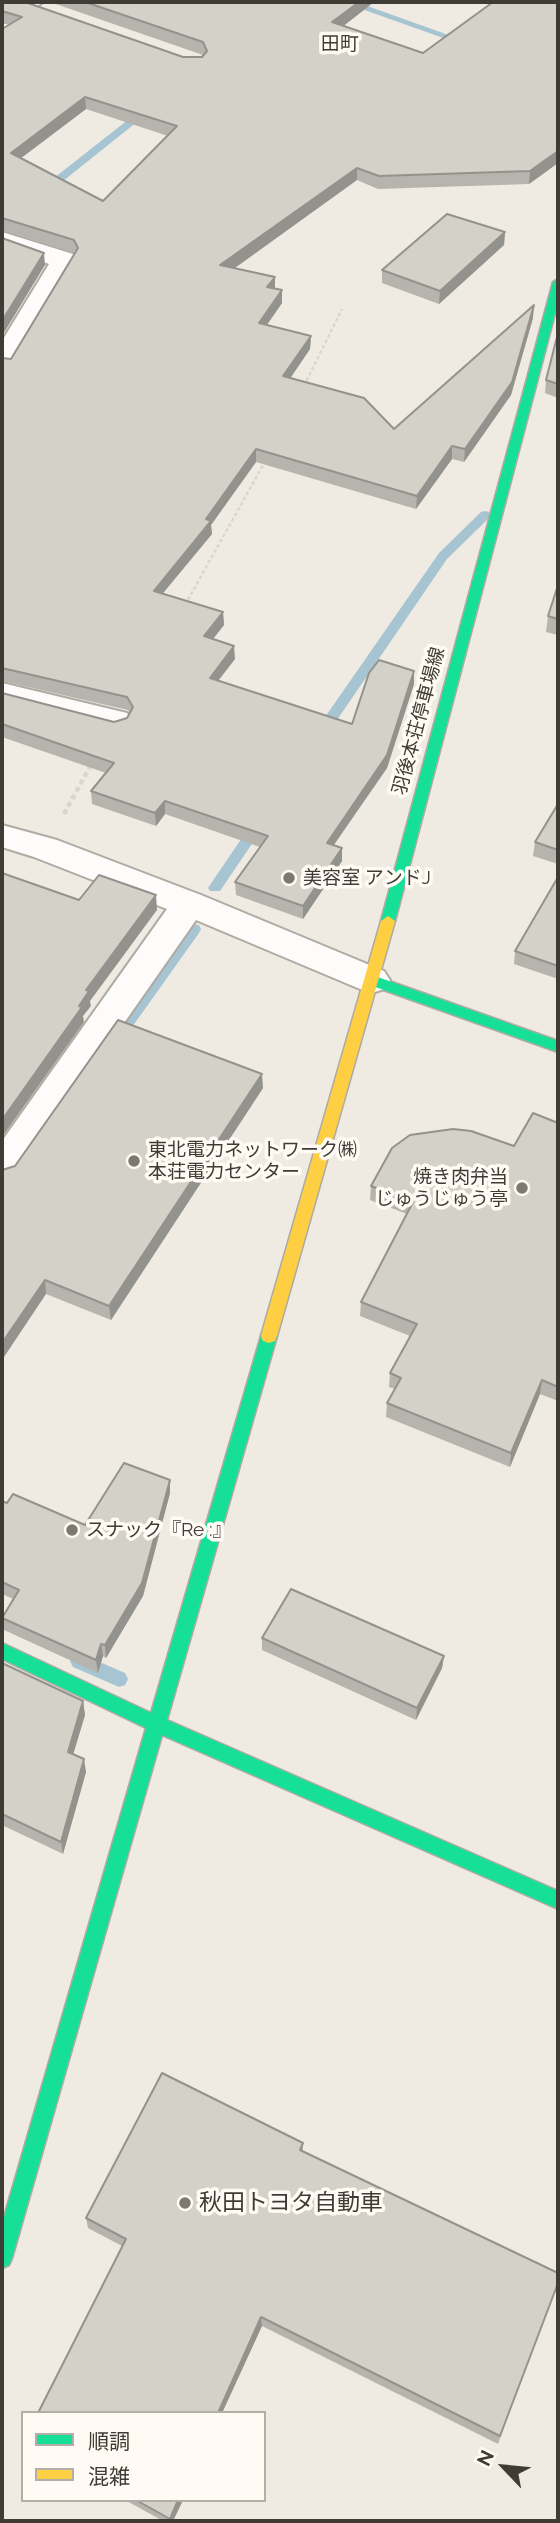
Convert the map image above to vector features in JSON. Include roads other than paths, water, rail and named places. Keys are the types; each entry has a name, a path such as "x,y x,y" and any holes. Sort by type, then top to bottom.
{"street":[{"path":"2,21 29,3 52,13"},
{"path":"2,240 64,260 2,363"},
{"name":"羽後本荘停車場線","path":"2,2258 154,1723 372,980 558,282"},
{"path":"2,693 116,721"},
{"path":"2,836 45,848 190,904 372,980 558,1047"},
{"path":"2,1169 190,904"},
{"path":"2,1651 154,1723 558,1900"}],"waterway":[{"path":"347,2 466,43"},
{"path":"44,191 147,110"},
{"path":"319,736 443,556 485,515"},
{"path":"215,888 257,826"},
{"path":"115,1040 194,929"},
{"path":"79,1661 119,1679"}],"place":[{"name":"美容室 アンドJ","path":"289,878"},
{"name":"東北電力ネットワーク㈱ 本荘電力センター","path":"134,1161"},
{"name":"焼き肉弁当 じゅうじゅう亭","path":"522,1188"},
{"name":"スナック『Re :』","path":"72,1530"},
{"name":"秋田トヨタ自動車","path":"185,2203"}],"district":[{"name":"田町","path":"340,44"}]}
